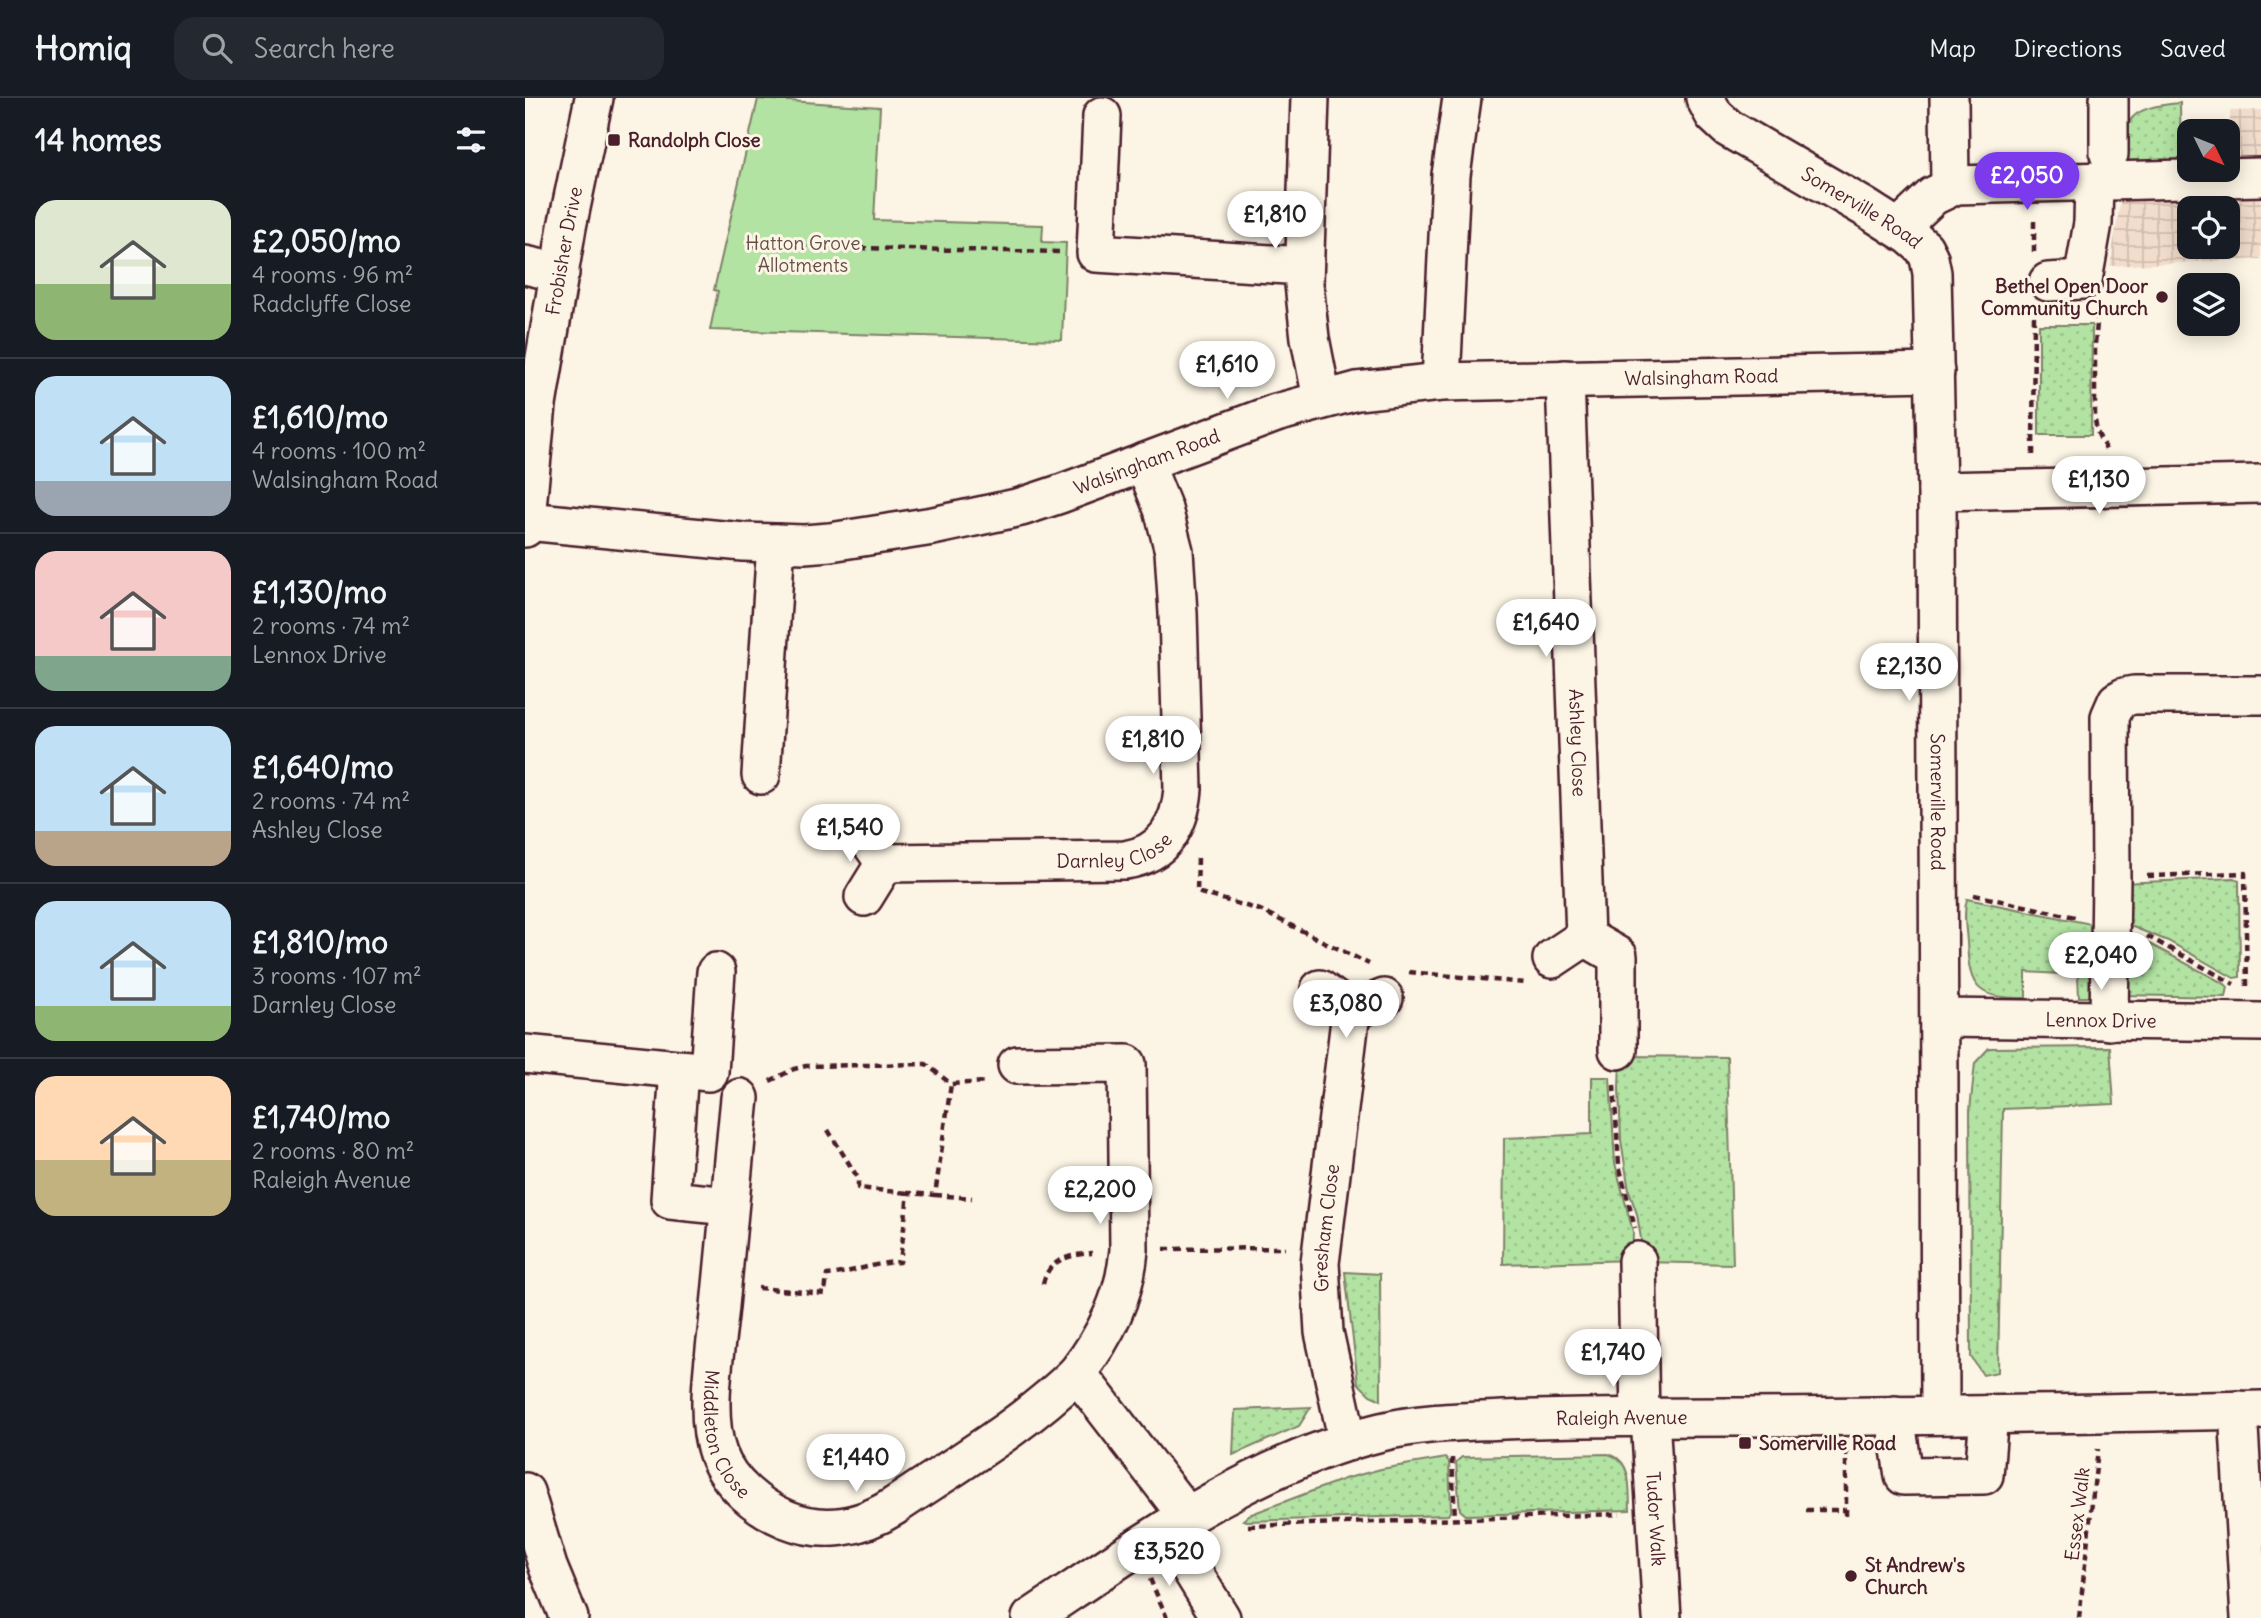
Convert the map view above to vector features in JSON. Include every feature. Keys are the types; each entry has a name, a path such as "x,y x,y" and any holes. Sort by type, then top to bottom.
{"street":[{"name":"Frobisher Drive","path":"526,524 537,405 594,98"},
{"path":"1310,98 1304,266 1307,320 1322,399"},
{"path":"1441,382 1451,175 1462,98"},
{"name":"Somerville Road","path":"1705,98 1714,115 1728,128 1899,228 1924,248 1934,281 1940,1018 1940,1415"},
{"path":"1949,98 1950,187"},
{"path":"2039,283 2083,280 2109,98"},
{"path":"1102,116 1081,253 1304,266"},
{"path":"1899,228 1933,196 1950,187 1964,184 2035,183 2101,168 2148,181 2261,177"},
{"path":"525,265 560,273"},
{"name":"Walsingham Road","path":"526,524 776,543 830,542 984,517 1060,494 1276,413 1357,391 1441,382 1935,372"},
{"name":"Ashley Close","path":"1565,379 1585,937"},
{"name":"Darnley Close","path":"885,863 1125,860 1147,855 1165,840 1175,825 1182,804 1183,789 1177,579 1170,531 1145,462"},
{"path":"1937,491 2261,484"},
{"path":"761,775 776,543"},
{"path":"2109,1021 2110,717 2117,701 2124,696 2134,695 2261,695"},
{"path":"861,829 885,863 864,897"},
{"path":"1541,971 1585,937 1618,956 1618,1050"},
{"path":"525,1054 709,1072 716,972"},
{"path":"1320,989 1351,1012 1387,978"},
{"name":"Gresham Close","path":"1348,1442 1324,1332 1320,1278 1321,1248 1351,1012"},
{"name":"Lennox Drive","path":"1940,1018 2255,1022"},
{"name":"Middleton Close","path":"740,1098 711,1408 712,1432 726,1470 747,1495 776,1515 809,1526 842,1527 876,1518 1043,1405 1077,1373 1097,1347 1112,1317 1125,1280 1128,1251 1128,1063 1017,1065"},
{"path":"679,1069 670,1200 729,1206"},
{"name":"Tudor Walk","path":"1637,1261 1645,1418 1656,1513 1663,1618"},
{"path":"1077,1373 1178,1533 1221,1618"},
{"path":"2250,1410 2250,1618"},
{"name":"Raleigh Avenue","path":"1031,1618 1178,1533 1243,1484 1271,1471 1380,1432 1451,1423 1540,1419 2250,1410"},
{"path":"1895,1416 1904,1476 1984,1475 1989,1414"},
{"path":"525,1492 530,1529 569,1618"}],"path":[{"path":"2033,489 2039,283 2035,183"},
{"path":"752,246 1081,253"},
{"path":"2099,305 2095,344 2097,432 2129,487"},
{"path":"1175,825 1199,828 1197,892 1260,910 1310,933 1387,978 1541,971"},
{"path":"2111,878 2245,873 2255,1022"},
{"path":"1618,1050 1614,1073 1617,1142 1622,1181 1635,1225 1637,1261"},
{"path":"740,1098 777,1077 806,1066 926,1064 950,1084 989,1082 1017,1065"},
{"path":"935,1195 950,1084"},
{"path":"828,1130 858,1178 857,1188 972,1198"},
{"path":"722,1284 825,1294 827,1275 845,1274 900,1262 908,1193"},
{"path":"1043,1284 1051,1266 1066,1257 1091,1253 1321,1248"},
{"name":"Essex Walk","path":"2078,1618 2098,1453 2098,1413"},
{"path":"1806,1510 1846,1513 1846,1417"},
{"path":"1451,1423 1455,1519"},
{"path":"1235,1526 1656,1513"},
{"path":"1167,1618 1149,1576 1178,1533"}],"shaded area":[{"path":"2261,110 2261,259 2110,266 2121,196 2177,181 2240,182 2240,119 2230,119 2230,111"}],"green space":[{"name":"Hatton Grove Allotments","path":"758,99 880,107 874,220 1043,225 1042,242 1066,243 1062,340 710,330 718,291 714,290"},
{"path":"2180,103 2180,119 2177,119 2177,167 2123,168 2127,126 2139,112"},
{"path":"2039,325 2092,325 2091,435 2039,435"},
{"path":"2234,878 2239,881 2240,977 2234,978 2168,941 2120,922 2120,883"},
{"path":"1967,899 2101,926 2095,997 2079,997 2078,975 2026,972 2026,998 1997,996 1980,988 1970,971 1968,958 1965,915"},
{"path":"2129,936 2144,941 2225,984 2228,987 2226,997 2119,995"},
{"path":"2110,1047 2114,1104 2003,1109 1998,1372 1983,1375 1971,1357 1970,1110 1975,1063 1989,1048"},
{"path":"1622,1056 1727,1057 1733,1264 1641,1262 1637,1214 1629,1191 1621,1140 1619,1088"},
{"path":"1592,1077 1610,1077 1615,1163 1633,1232 1632,1260 1503,1264 1504,1138 1592,1134"},
{"path":"1345,1272 1380,1274 1381,1400 1370,1395 1358,1383"},
{"path":"1311,1407 1299,1426 1233,1455 1235,1410"},
{"path":"1608,1454 1622,1462 1626,1469 1630,1510 1466,1515 1460,1510 1456,1462 1462,1457"},
{"path":"1446,1458 1449,1462 1451,1510 1448,1515 1243,1520 1249,1515 1344,1479 1381,1469"}],"place":[{"name":"Randolph Close","path":"614,140"},
{"name":"Bethel Open Door Community Church","path":"2162,297"},
{"name":"Somerville Road","path":"1745,1443"},
{"name":"St Andrew's Church","path":"1851,1576"}]}
